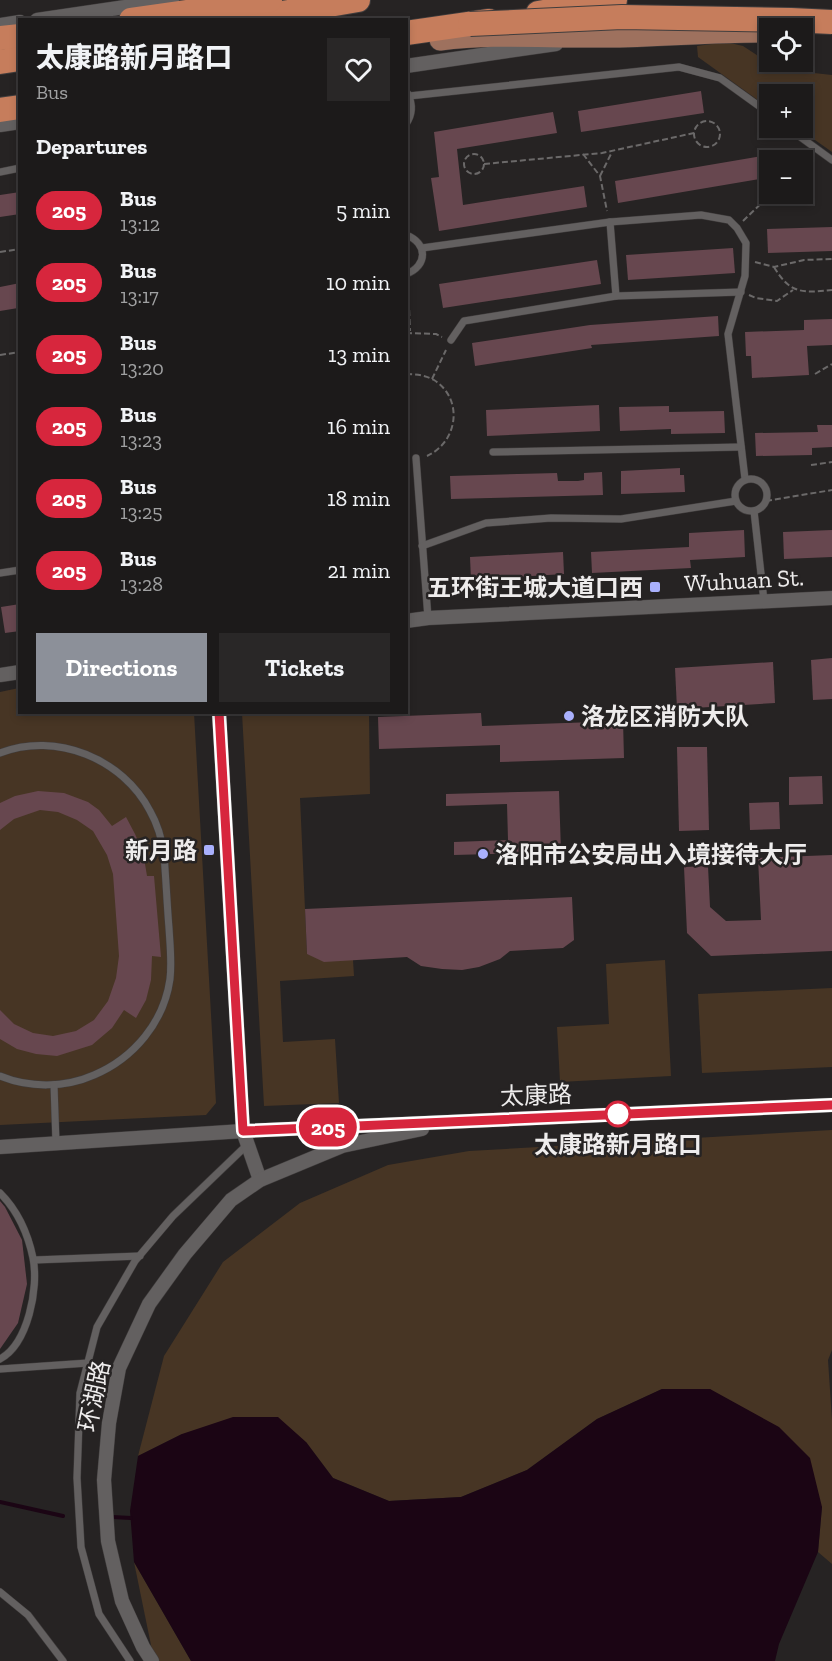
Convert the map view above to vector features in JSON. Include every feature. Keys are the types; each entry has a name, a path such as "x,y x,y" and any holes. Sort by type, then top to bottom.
{"highway":[{"path":"145,18 270,0"},
{"path":"256,18 358,0"},
{"path":"408,36 615,0"},
{"path":"470,24 622,17 790,20 823,29"},
{"path":"0,38 18,36"},
{"path":"0,62 18,58"},
{"path":"0,95 18,92"},
{"path":"0,110 18,107"}],"main road":[{"path":"208,18 317,0"},
{"path":"408,45 467,36 607,37 759,32"},
{"path":"0,51 18,48"},
{"path":"0,105 18,102"}],"street":[{"path":"50,18 172,0"},
{"path":"0,25 18,22"},
{"path":"408,66 607,37"},
{"path":"0,125 18,122"},
{"name":"Wuhuan St.","path":"408,621 832,598"},
{"path":"0,675 18,672"},
{"path":"219,714 245,1137 260,1180"},
{"name":"太康路","path":"0,1147 245,1137 528,1118 832,1105"},
{"name":"环湖路","path":"148,1660 122,1601 108,1541 104,1480 109,1423 120,1368 149,1304 184,1254 231,1200 260,1180 342,1146 430,1128 528,1118"}],"lane":[{"path":"408,120 412,113 412,104 408,94 679,67 720,78 759,106"},
{"path":"802,138 832,160"},
{"path":"0,172 18,168"},
{"path":"422,248 610,222 701,215 729,220 746,243 746,261 741,292 728,334 745,479"},
{"path":"610,222 616,296"},
{"path":"408,236 414,238 422,248 422,261 413,272 408,274"},
{"path":"451,340 464,321 616,296 741,292"},
{"path":"493,452 741,447"},
{"path":"416,458 428,618"},
{"path":"745,479 756,479 765,485 768,496 766,501 763,506 754,511 743,509 734,496 737,486 745,479"},
{"path":"422,546 486,523 551,519 621,519 736,501"},
{"path":"754,511 764,601"},
{"path":"0,573 18,570"},
{"path":"0,753 20,748 51,746 81,753 109,766 133,786 150,811 162,840 171,963 170,980 160,1012 142,1041 117,1063 87,1078 54,1085 21,1083 0,1076"},
{"path":"54,1085 57,1143"},
{"path":"130,1661 99,1614 81,1547 77,1478 80,1393 97,1327 140,1256 245,1137"},
{"path":"0,1193 19,1217 33,1260 31,1308 15,1345 0,1359"},
{"path":"33,1260 140,1256"},
{"path":"0,1369 88,1363"},
{"path":"0,1592 28,1615 63,1661"}],"path":[{"path":"709,121 717,124 721,136 719,141 712,146 704,147 697,142 694,133 700,123 709,121"},
{"path":"484,164 612,151 694,133"},
{"path":"600,176 612,151"},
{"path":"473,154 479,156 484,164 480,172 474,174 467,172 464,166 467,157 473,154"},
{"path":"583,154 600,176 610,222"},
{"path":"737,228 761,204"},
{"path":"0,252 18,249"},
{"path":"746,261 774,267 804,260 832,260"},
{"path":"774,267 782,280 794,289 832,290"},
{"path":"741,292 756,298 777,301 794,289"},
{"path":"408,333 436,334 451,340 432,379"},
{"path":"0,355 18,352"},
{"path":"815,374 832,364"},
{"path":"408,374 419,374 443,387 454,411 449,437 440,448 429,455 416,458"},
{"path":"812,465 832,462"},
{"path":"766,501 832,490"}],"shaded area":[{"path":"726,42 743,46 759,57 759,72 805,72 832,75 832,152 812,138 813,84 759,84 759,101 698,57 697,46"},
{"path":"18,688 18,714 194,714 216,1103 206,1115 0,1125 0,692"},
{"path":"242,714 369,714 370,794 300,798 307,954 353,960 354,976 280,981 283,1042 335,1039 339,1103 264,1106"},
{"path":"665,960 671,1076 560,1082 557,1027 609,1024 606,964"},
{"path":"832,988 832,1067 702,1073 698,994"},
{"path":"832,1130 832,1350 828,1360 832,1420 832,1564 818,1552 822,1507 710,1389 662,1389 597,1419 527,1470 461,1497 389,1501 333,1478 306,1442 182,1434 138,1456 164,1356 223,1262 300,1203 388,1165 469,1151"},
{"path":"662,1389 710,1389 779,1427 810,1458 822,1507 818,1552 779,1644 775,1661 191,1661 134,1562 130,1511 138,1456 182,1434 233,1417 278,1417 306,1442 333,1478 389,1501 461,1497 527,1470 597,1419"},
{"path":"134,1562 191,1661 157,1661 152,1650"}],"building":[{"path":"701,91 704,113 581,132 578,111"},
{"path":"553,112 557,133 457,149 463,205 584,186 587,207 439,231 431,178 439,177 434,132"},
{"path":"759,157 759,179 618,203 615,181"},
{"path":"18,192 18,214 0,217 0,195"},
{"path":"832,227 832,251 768,253 767,229"},
{"path":"733,248 735,273 628,280 626,255"},
{"path":"597,260 601,284 443,308 439,284"},
{"path":"18,283 18,308 0,311 0,287"},
{"path":"718,316 719,336 591,345 592,348 475,366 472,343 590,325"},
{"path":"832,319 832,345 807,346 809,375 752,378 751,356 746,356 745,332 804,330 804,320"},
{"path":"599,405 600,431 487,436 486,410"},
{"path":"669,406 669,412 724,411 725,433 671,434 671,429 620,431 619,407"},
{"path":"817,425 832,425 832,447 812,448 812,455 756,456 755,433 818,432"},
{"path":"680,468 680,475 684,475 685,492 621,494 621,471"},
{"path":"602,472 603,495 451,499 450,476 557,473 558,481 578,481 584,480 584,473"},
{"path":"744,530 745,557 690,560 691,568 592,573 591,552 689,547 689,533"},
{"path":"832,530 832,557 784,559 783,532"},
{"path":"563,552 564,574 471,580 470,557"},
{"path":"18,604 18,631 5,633 1,607"},
{"path":"832,658 832,699 813,700 811,660"},
{"path":"773,662 775,703 677,709 675,668"},
{"path":"481,713 482,726 623,721 624,758 500,762 500,745 379,749 378,717"},
{"path":"677,747 707,747 709,830 679,831"},
{"path":"822,776 823,804 789,805 789,777"},
{"path":"38,791 64,793 88,802 99,810 112,826 126,817 143,852 147,876 154,876 161,957 152,956 151,980 146,1000 136,1018 124,1010 112,1028 92,1045 57,1056 17,1049 0,1039 0,1010 14,1024 33,1033 53,1036 76,1031 94,1020 108,1001 116,978 119,956 113,874 107,855 93,831 77,820 58,812 40,810 14,819 0,830 0,803 15,796"},
{"path":"559,791 561,852 454,855 454,842 508,840 507,804 446,806 446,794"},
{"path":"779,802 780,829 750,830 749,803"},
{"path":"832,855 832,951 711,956 687,933 684,867 708,866 710,907 726,921 761,920 758,858"},
{"path":"572,897 574,940 563,948 510,951 500,959 479,967 462,970 442,969 421,966 407,957 324,962 307,954 305,909"},
{"path":"0,1201 22,1240 27,1284 18,1323 0,1349"}],"waterway":[{"path":"0,1502 63,1516"},
{"path":"112,1517 131,1518"}],"bus line":[{"name":"205","path":"219,714 243,1131 832,1105"}],"place":[{"name":"五环街王城大道口西","path":"655,587"},
{"name":"洛龙区消防大队","path":"569,716"},
{"name":"新月路","path":"209,850"},
{"name":"洛阳市公安局出入境接待大厅","path":"483,854"},
{"name":"太康路新月路口","path":"618,1114"}]}
